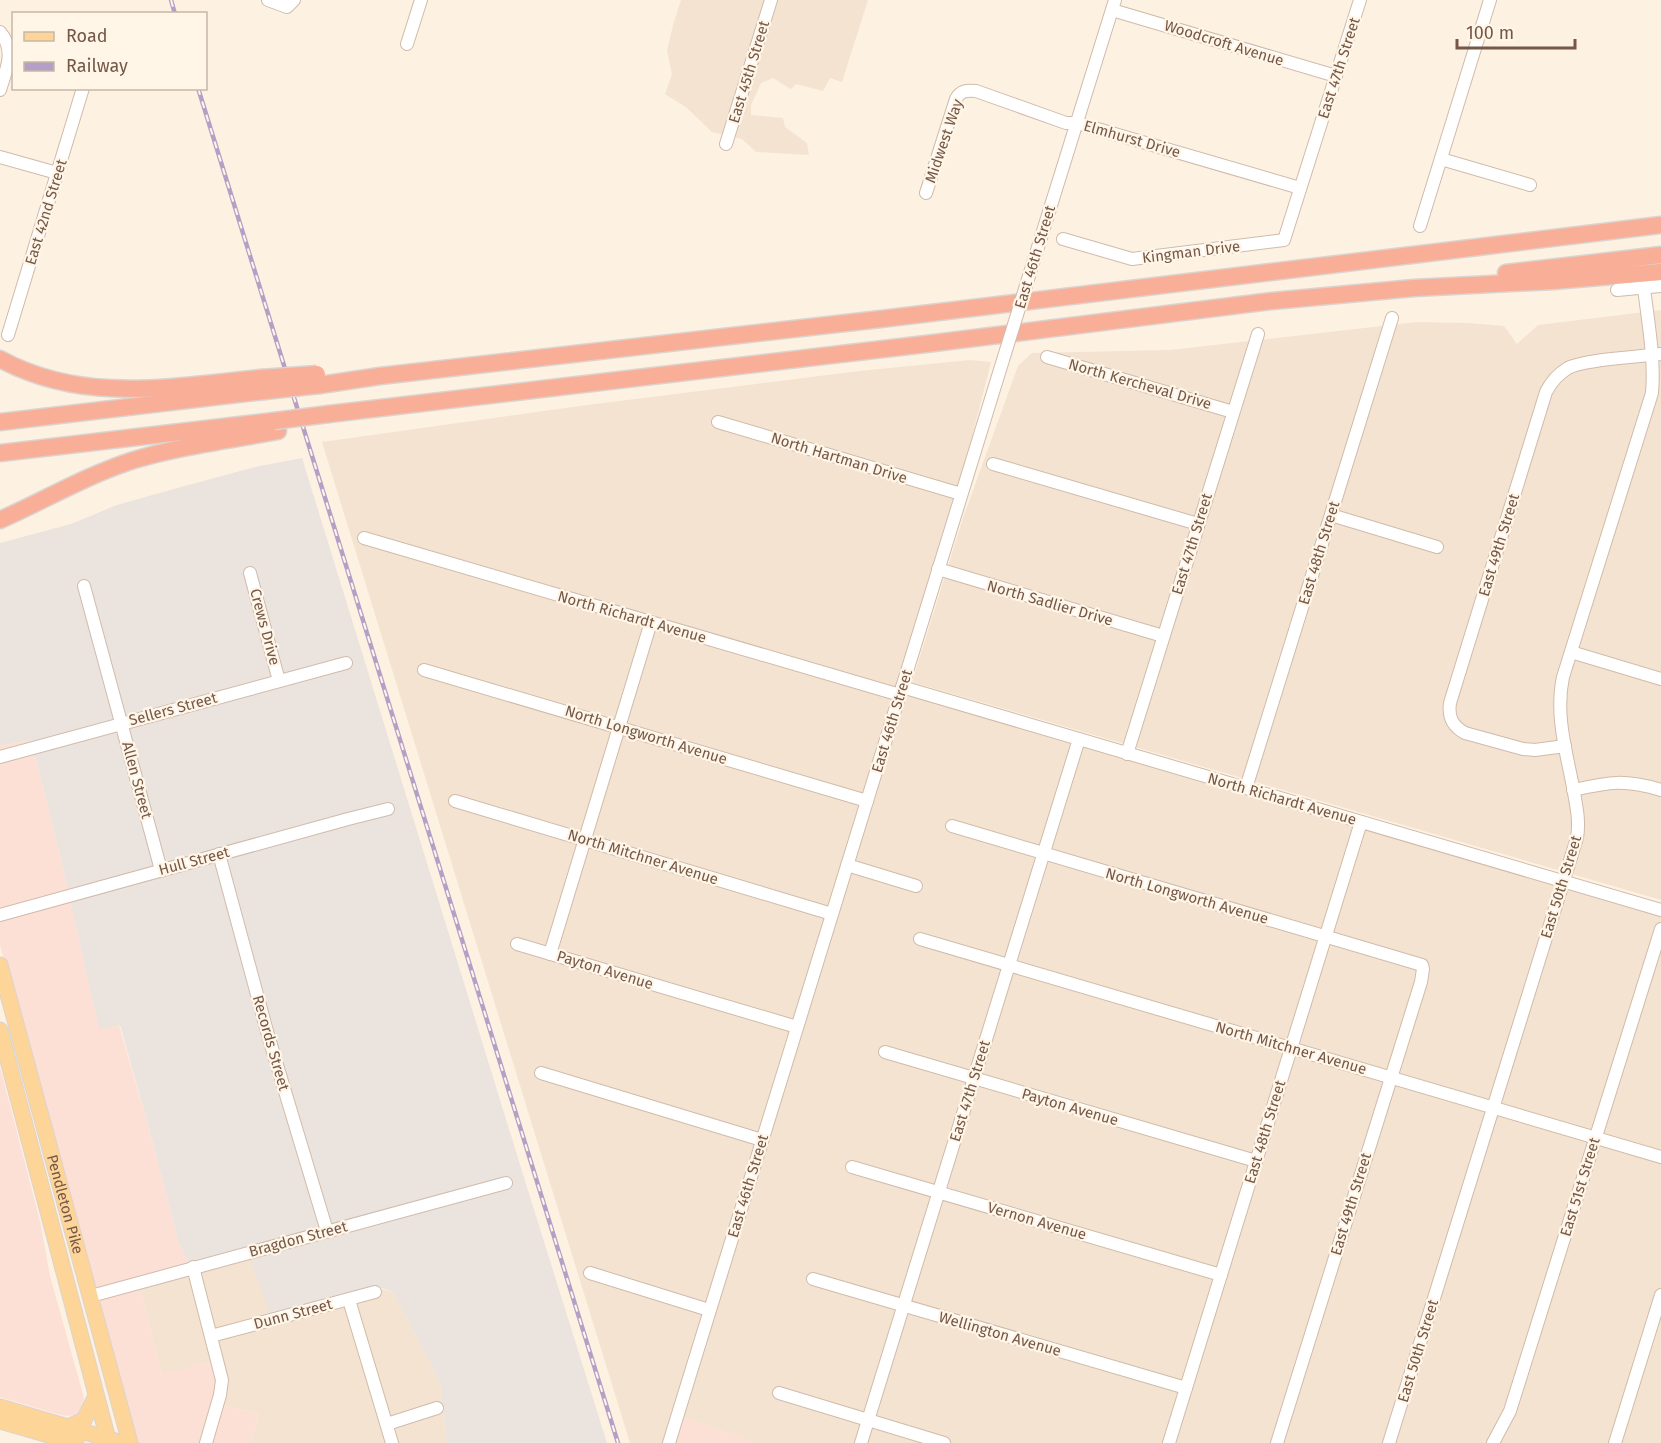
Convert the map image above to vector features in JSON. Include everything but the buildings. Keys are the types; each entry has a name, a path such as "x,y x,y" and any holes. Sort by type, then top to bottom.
{"highway":[{"path":"0,422 263,385 380,376 871,320 1661,225"},
{"path":"1413,288 1508,273 1661,255"},
{"path":"0,453 276,426 448,400 1272,301 1413,288 1661,272"},
{"path":"0,359 54,380 104,389 263,385"},
{"path":"0,520 90,476 132,461 276,426"}],"main road":[{"name":"Pendleton Pike","path":"0,964 130,1443"},
{"name":"Pendleton Pike","path":"0,1030 96,1395 112,1442"},
{"path":"68,1427 86,1418 96,1395"},
{"path":"0,1407 112,1442"},
{"path":"0,1420 76,1443"}],"street":[{"path":"268,0 287,7 293,1"},
{"path":"407,44 421,0"},
{"name":"East 45th Street","path":"726,144 771,0"},
{"name":"East 47th Street","path":"1284,240 1360,0"},
{"path":"1420,226 1490,0"},
{"name":"Woodcroft Avenue","path":"1113,5 1336,76"},
{"name":"East 46th Street","path":"669,1443 1113,5"},
{"path":"0,32 9,50 9,61 0,90"},
{"name":"East 42nd Street","path":"8,335 82,90"},
{"name":"Elmhurst Drive","path":"964,91 976,91 1066,123 1077,123 1300,188"},
{"name":"Midwest Way","path":"926,193 956,99 964,91"},
{"path":"0,157 57,173"},
{"path":"1441,159 1530,185"},
{"name":"Kingman Drive","path":"1063,239 1132,259 1284,240"},
{"path":"1617,291 1661,286"},
{"name":"East 50th Street","path":"1389,1443 1578,831 1578,817 1560,717 1560,699 1563,677 1652,393 1656,354 1644,288"},
{"name":"East 48th Street","path":"1246,788 1392,318"},
{"name":"East 47th Street","path":"1127,754 1258,334"},
{"name":"East 49th Street","path":"1565,746 1535,750 1519,748 1465,733 1452,722 1450,703 1546,392 1561,373 1579,364 1656,354"},
{"name":"North Kercheval Drive","path":"1047,357 1233,412"},
{"name":"North Hartman Drive","path":"718,422 961,494"},
{"path":"993,464 1198,524"},
{"path":"1331,515 1437,547"},
{"name":"North Richardt Avenue","path":"364,538 651,622 1079,739 1661,910"},
{"name":"North Sadlier Drive","path":"938,569 1163,636"},
{"name":"Crews Drive","path":"250,573 279,681"},
{"name":"Allen Street","path":"84,586 161,870"},
{"path":"550,954 651,622"},
{"path":"1571,652 1661,679"},
{"name":"Sellers Street","path":"0,757 346,663"},
{"name":"North Longworth Avenue","path":"424,670 867,801"},
{"name":"East 47th Street","path":"861,1443 1079,739"},
{"path":"1573,790 1620,781 1661,790"},
{"name":"North Mitchner Avenue","path":"454,801 832,914"},
{"name":"Hull Street","path":"0,915 388,809"},
{"name":"East 48th Street","path":"1169,1443 1361,822"},
{"name":"North Longworth Avenue","path":"952,826 1422,965"},
{"name":"Records Street","path":"219,854 268,1035 327,1232"},
{"path":"847,865 916,886"},
{"name":"East 51st Street","path":"1492,1443 1510,1411 1661,929"},
{"name":"North Mitchner Avenue","path":"920,939 1661,1157"},
{"name":"Payton Avenue","path":"517,944 797,1027"},
{"name":"East 49th Street","path":"1277,1443 1421,982 1424,969 1422,965"},
{"name":"Payton Avenue","path":"885,1053 1256,1161"},
{"path":"541,1073 762,1140"},
{"name":"Vernon Avenue","path":"852,1167 1221,1275"},
{"name":"Bragdon Street","path":"91,1296 506,1183"},
{"path":"193,1267 222,1383 206,1443"},
{"path":"590,1273 710,1310"},
{"name":"Wellington Avenue","path":"813,1279 1186,1388"},
{"name":"Dunn Street","path":"211,1336 375,1292"},
{"path":"1615,1443 1661,1295"},
{"path":"349,1300 392,1443"},
{"path":"779,1392 944,1443"},
{"path":"387,1424 437,1408"}],"shaded area":[{"path":"681,0 868,0 842,82 830,78 823,91 796,84 791,89 773,78 761,83 751,105 751,115 783,118 785,127 807,143 809,155 756,152 742,139 712,132 687,108 665,94 672,74 667,51"},
{"path":"1661,310 1661,900 912,682 963,518 1018,366 1032,353 1170,350 1417,322 1504,326 1517,344 1538,325"},
{"path":"970,360 991,362 967,456 663,1443 630,1443 322,442 587,405 859,371"},
{"path":"302,458 607,1443 447,1443 440,1382 393,1292 376,1286 270,1314 249,1255 193,1270 179,1244 120,1025 99,1029 59,851 31,740 0,746 0,543 71,524 117,505 255,467"},
{"path":"907,694 1661,911 1661,1443 756,1443 683,1417"},
{"path":"31,740 99,1028 119,1025 179,1244 193,1270 139,1285 162,1375 213,1361 224,1363 227,1379 223,1405 259,1414 251,1443 135,1443 0,945 0,746"},
{"path":"0,1067 40,1221 50,1276 84,1398 81,1411 76,1415 57,1414 0,1397"},
{"path":"249,1254 393,1292 440,1382 447,1443 251,1443 259,1414 223,1405 213,1361 162,1376 139,1285"},
{"path":"683,1417 756,1443 675,1443"}],"railway":[{"path":"171,0 174,12"},
{"path":"199,90 618,1443"}]}
